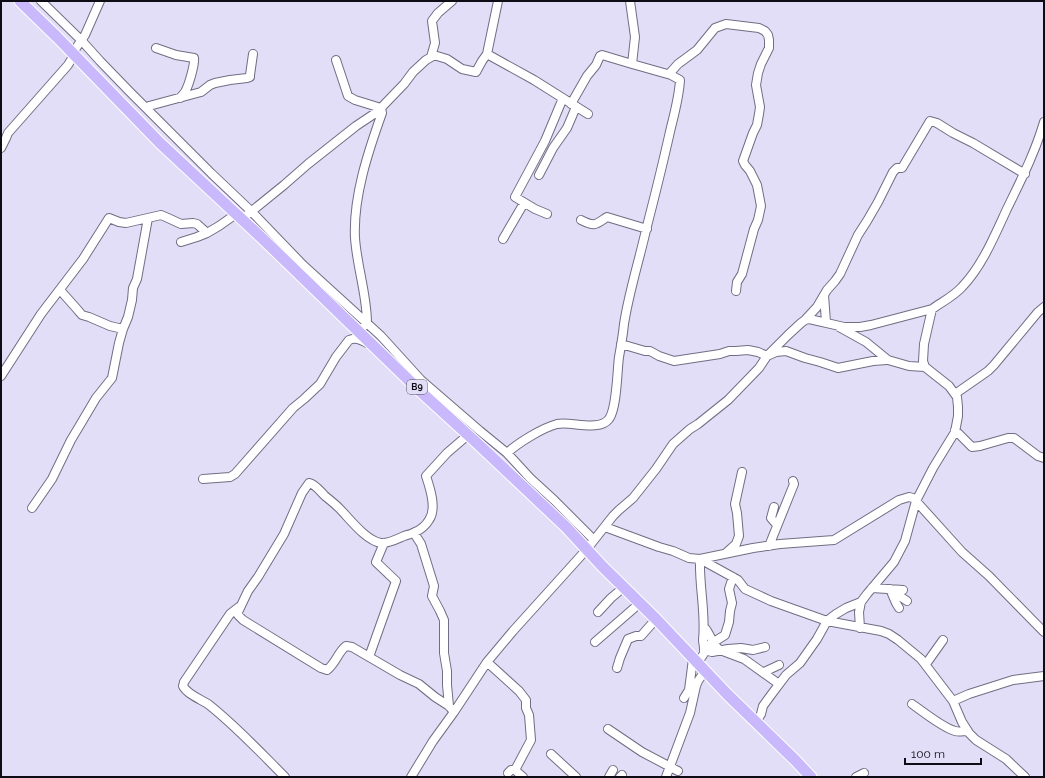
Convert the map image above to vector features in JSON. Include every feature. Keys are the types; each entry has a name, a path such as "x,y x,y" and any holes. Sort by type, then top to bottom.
{"highway":[{"name":"B9","path":"20,1 160,143 363,327 375,347 566,527 623,588 640,603 698,664 811,777"}],"street":[{"path":"41,1 82,40 130,92 251,211 303,265 318,278 363,327 381,336 422,380 507,453 530,478 594,540"},
{"path":"1,148 8,133 67,67 76,48 82,40 100,1"},
{"path":"431,58 435,43 432,21 438,13 452,1"},
{"path":"181,242 207,233 251,211 308,164 381,108 404,84 413,72 426,60 437,56 447,59 462,69 476,72 487,54 498,1"},
{"path":"630,1 635,37 632,64"},
{"path":"669,74 678,64 697,50 718,26 726,24 759,28 765,31 768,35 769,48 761,64 756,85 760,107 757,125 752,133 743,161 757,185 761,206 742,274 737,282 736,291"},
{"path":"156,48 176,55 194,58 194,66 188,85 180,98"},
{"path":"146,108 201,92 215,83 250,77 253,54"},
{"path":"487,54 520,72 588,114"},
{"path":"507,453 537,432 552,426 566,423 588,426 600,425 608,420 612,414 616,396 621,344 628,300 665,155 680,84 679,78 602,55 600,56 596,65 587,76 574,105 567,128 553,148 540,175"},
{"path":"336,60 348,96 355,100 381,108"},
{"path":"547,214 535,209 515,197 545,141 563,98"},
{"path":"363,327 366,302 361,282 355,222 360,186 382,113 381,108"},
{"path":"411,777 452,709 487,662 532,609 587,549 616,513 637,494 673,444 728,400 759,368 767,356 805,320 817,306 826,290 840,274 858,235 876,206 893,172 897,168 902,168 930,121 937,123 952,133 973,143 1025,174"},
{"path":"835,325 860,327 932,309 958,290 967,281 978,265 993,239 1025,174 1044,122"},
{"path":"503,239 524,203"},
{"path":"1,376 41,314 84,259 106,220 109,218 126,223 161,216 181,224 198,224 207,233"},
{"path":"581,220 591,225 597,224 608,217 647,229"},
{"path":"32,508 52,479 71,440 96,398 112,378 123,329 128,317 132,300 133,288 137,279 148,218"},
{"path":"60,290 82,315 89,316 110,326 123,329"},
{"path":"824,296 826,322"},
{"path":"956,394 988,371 1044,306"},
{"path":"925,367 923,352 932,309"},
{"path":"805,320 826,322 835,325 862,340 887,360 902,365 925,367 945,382 956,394 958,400 955,430 916,500 907,534 900,552 894,562 861,602 859,612 860,628"},
{"path":"203,478 223,477 235,474 293,408 320,384 336,357 349,340 358,339 375,347"},
{"path":"621,344 650,351 659,356 674,360 720,354 736,350 748,350 767,356 776,352 786,351 838,368 873,361 887,360"},
{"path":"955,430 972,447 1008,438 1014,438 1038,456 1044,458"},
{"path":"452,709 419,684 400,675 352,647 346,646 343,648 336,661 327,670 321,668 243,620 238,615 238,612 248,591 284,534 308,483 314,485 360,530 378,542 384,543 395,540 414,533 428,522 432,511 430,489 426,476 447,453 468,435"},
{"path":"726,554 736,544 740,536 735,504 742,472"},
{"path":"769,546 794,484 793,481"},
{"path":"605,527 673,551 688,558 700,559 797,542 834,540 840,538 899,500 909,497 916,500 962,552 990,576 1044,632"},
{"path":"774,507 771,518 777,526"},
{"path":"414,533 421,544 434,586 432,596 444,620 444,653 447,671 447,685 452,709"},
{"path":"369,657 396,581 376,562 384,543"},
{"path":"700,559 738,580 745,589 758,595 827,621 881,631 898,640 926,664 953,701 967,731 976,740 1006,759 1025,777"},
{"path":"684,698 689,690 698,664 704,654 700,559"},
{"path":"704,650 712,642 722,638 725,635 732,603 729,589 733,577"},
{"path":"598,612 623,588"},
{"path":"872,588 904,590"},
{"path":"890,589 907,601"},
{"path":"890,589 899,608"},
{"path":"756,722 761,714 763,706 786,675 800,663 817,639 827,621 846,608 861,602"},
{"path":"595,642 640,603"},
{"path":"240,607 230,614 184,682 183,686 186,690 208,704 221,715 285,777"},
{"path":"617,668 628,639 641,636 656,620"},
{"path":"704,628 717,648 744,658 779,684"},
{"path":"926,664 943,640"},
{"path":"704,650 712,652 728,648 753,650 765,647"},
{"path":"487,662 519,691 526,700 531,740 511,771 523,777"},
{"path":"666,777 690,713 698,681 698,664"},
{"path":"764,672 779,666"},
{"path":"953,701 989,687 1013,680 1044,676"},
{"path":"912,704 950,730 957,732 967,731"},
{"path":"608,729 642,752 678,771"},
{"path":"551,754 576,777"},
{"path":"856,777 864,772"}]}
